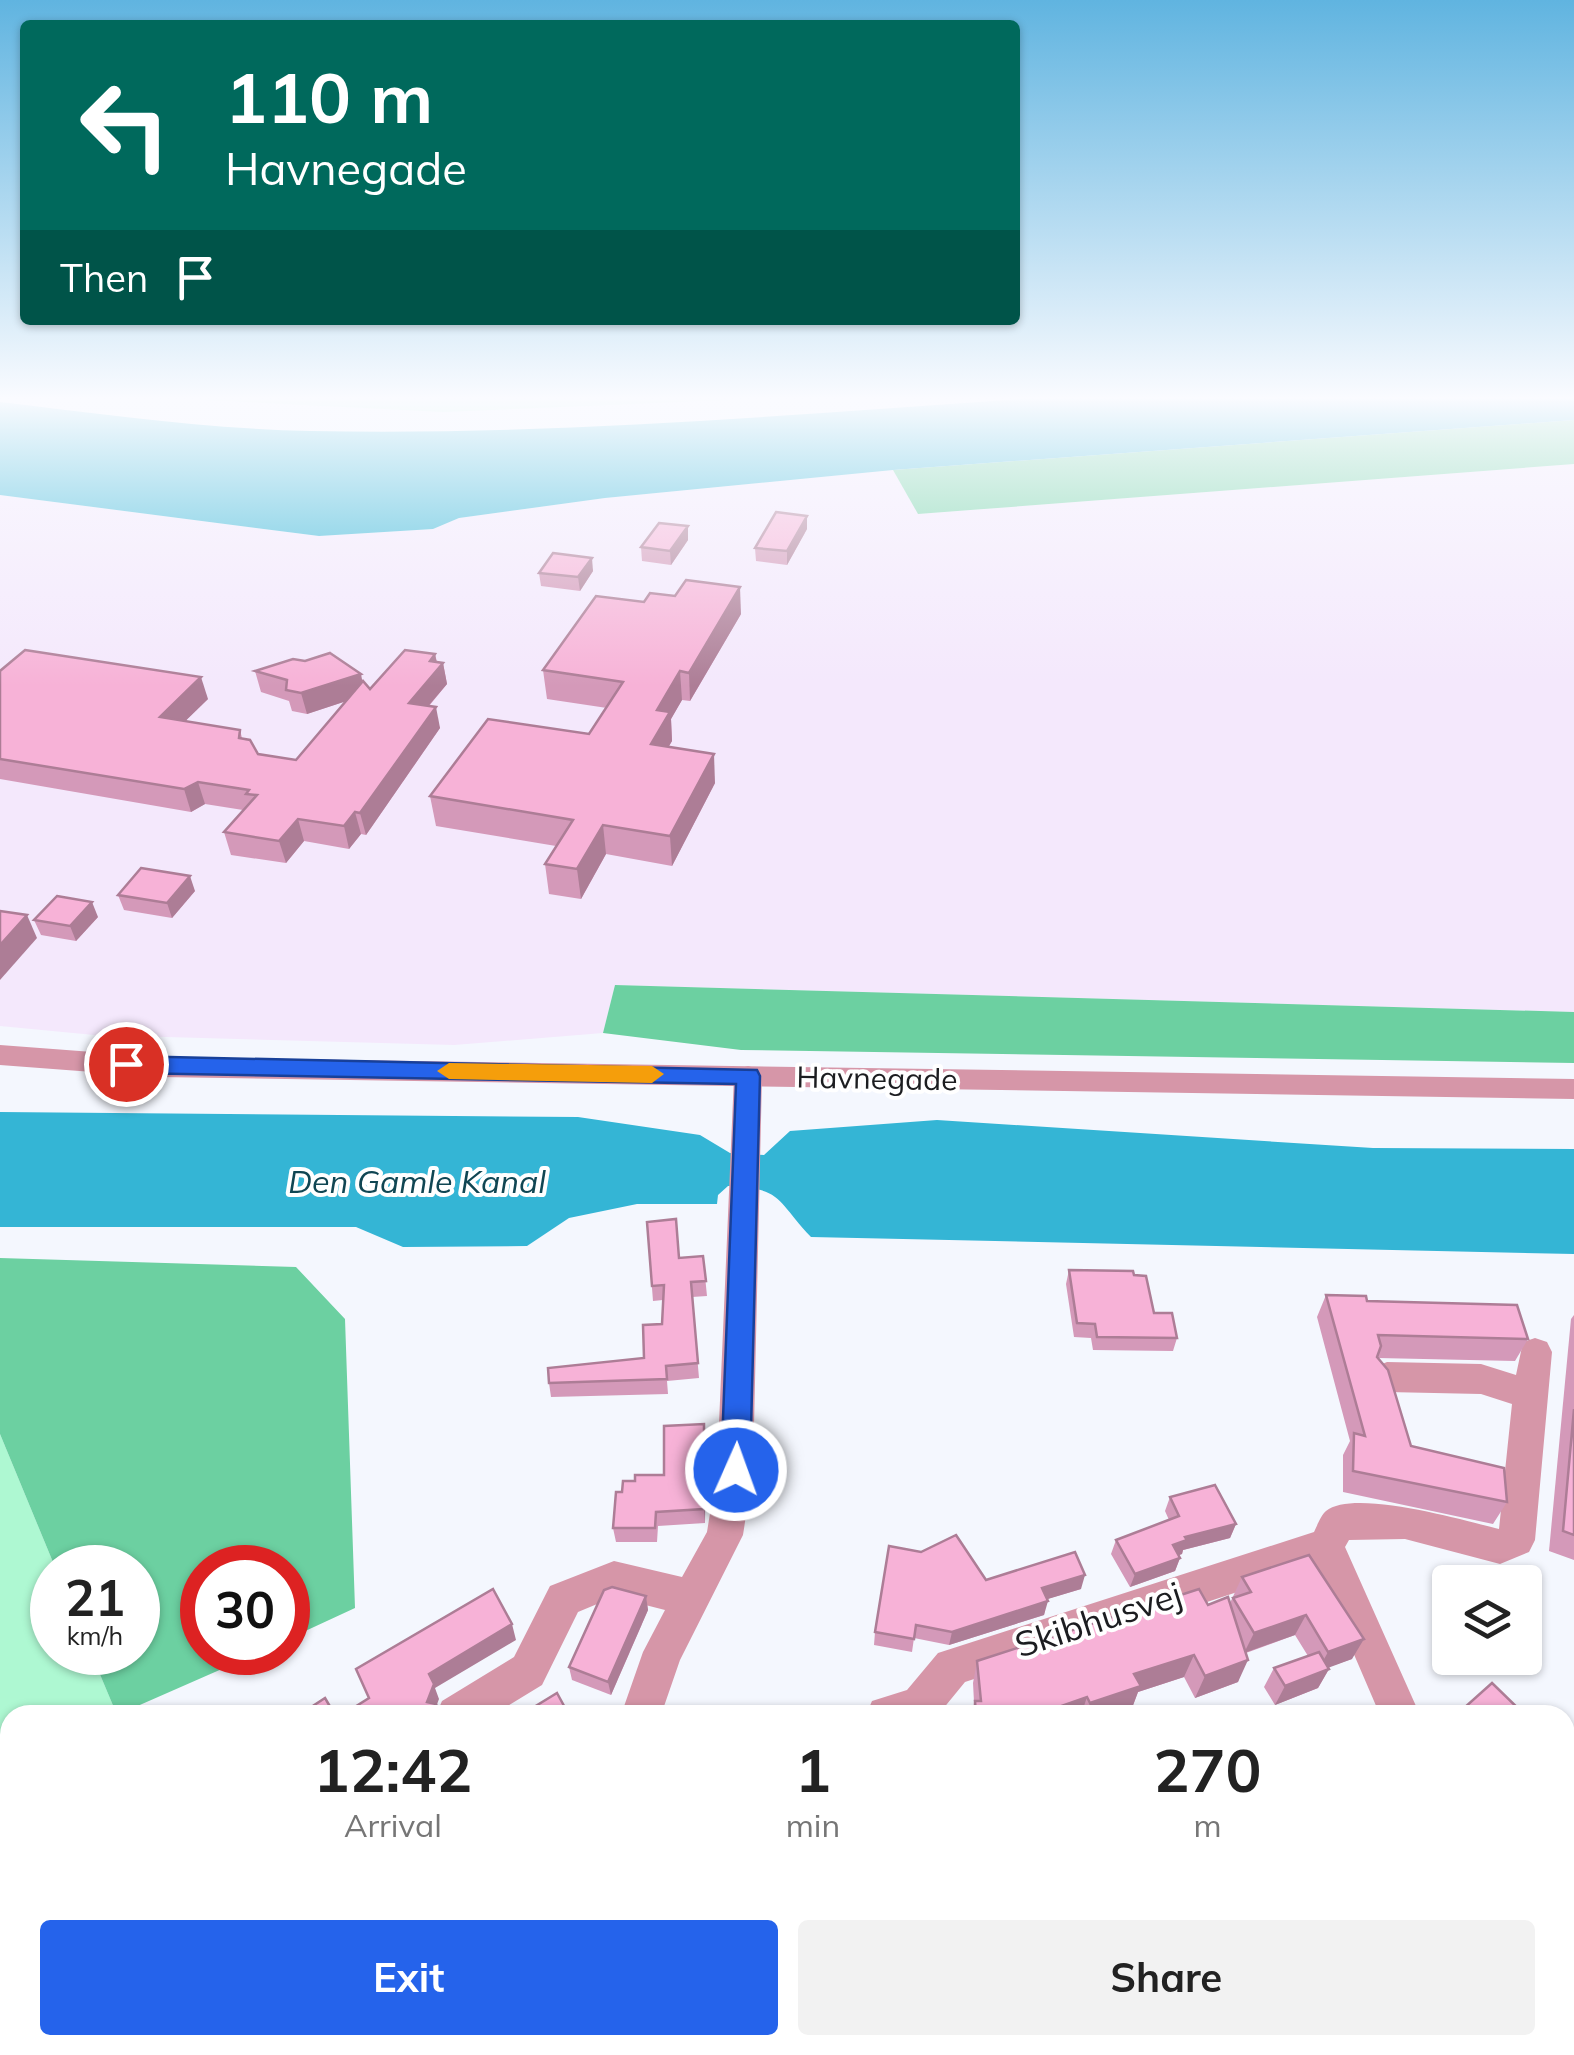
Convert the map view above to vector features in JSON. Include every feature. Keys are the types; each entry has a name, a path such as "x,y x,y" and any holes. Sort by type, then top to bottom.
{"street":[{"name":"Havnegade","path":"0,1055 159,1067 1574,1089"},
{"path":"644,1705 662,1652 724,1535 736,1470 748,1076"},
{"name":"Skibhusvej","path":"916,1705 952,1667 1326,1546 1338,1524 1405,1522 1500,1547 1516,1540 1535,1352"},
{"path":"1387,1377 1480,1379 1531,1395"},
{"path":"1326,1546 1396,1705"},
{"path":"472,1705 528,1671 564,1599 614,1579 691,1598"}],"shaded area":[{"path":"0,495 319,536 433,529 459,518 637,495 908,495 919,514 1169,495 1574,495 1574,1012 615,985 603,1033 454,1045 94,1035 0,1026"}],"green space":[{"path":"907,495 1169,495 918,514"},
{"path":"615,985 1574,1012 1574,1063 741,1050 603,1033"},
{"path":"0,1258 296,1267 345,1319 355,1608 310,1629 310,1545 180,1545 180,1675 208,1675 140,1705 113,1705 100,1675 160,1675 160,1545 46,1545 0,1434"},
{"path":"0,1434 46,1545 30,1545 30,1675 100,1675 113,1705 0,1705"}],"water":[{"path":"0,495 637,495 459,518 433,529 319,536"},
{"name":"Den Gamle Kanal","path":"0,1112 578,1117 700,1135 730,1153 764,1155 790,1131 937,1120 1373,1148 1574,1149 1574,1254 811,1237 769,1193 728,1186 718,1195 717,1204 637,1204 569,1218 527,1246 403,1247 356,1227 0,1227"}],"building":[{"path":"776,512 807,516 787,551 755,548"},
{"path":"659,523 688,526 670,551 641,547"},
{"path":"553,553 592,558 578,577 539,573"},
{"path":"686,580 740,587 689,673 680,671 657,710 670,712 651,744 714,754 670,836 603,825 577,869 545,864 573,820 430,796 488,719 589,734 623,682 543,670 596,596 644,602 650,593 675,596"},
{"path":"25,650 201,677 160,717 240,730 239,738 250,740 258,754 296,760 363,681 370,689 405,650 435,654 430,661 443,663 409,703 436,707 360,813 355,812 344,826 298,819 279,841 224,832 257,795 246,794 249,790 198,782 184,789 0,759 0,671"},
{"path":"330,653 361,674 301,693 286,690 287,680 255,671 293,659 305,661"},
{"path":"141,868 190,876 167,903 118,895"},
{"path":"57,896 92,902 70,926 34,920"},
{"path":"0,911 27,915 0,945"},
{"path":"676,1219 679,1258 703,1256 706,1281 691,1282 698,1363 666,1366 667,1379 549,1383 548,1368 644,1358 643,1325 662,1324 664,1285 652,1286 647,1222"},
{"path":"1069,1270 1133,1271 1134,1275 1146,1276 1154,1313 1172,1313 1177,1338 1097,1337 1095,1324 1077,1323"},
{"path":"1326,1295 1366,1296 1367,1301 1517,1305 1528,1339 1378,1335 1381,1346 1377,1357 1388,1370 1411,1446 1504,1468 1507,1502 1353,1471 1354,1433 1365,1436"},
{"path":"1574,1409 1574,1535 1563,1531"},
{"path":"704,1424 704,1509 656,1512 655,1528 613,1528 616,1492 622,1492 623,1481 635,1481 635,1475 664,1475 664,1426"},
{"path":"1215,1485 1236,1524 1185,1537 1187,1540 1173,1545 1180,1558 1135,1574 1116,1540 1179,1516 1170,1497"},
{"path":"956,1535 986,1580 1075,1552 1085,1575 1042,1588 1048,1601 952,1632 916,1625 914,1639 875,1632 889,1546 921,1552"},
{"path":"1309,1555 1364,1639 1328,1652 1306,1615 1254,1633 1233,1598 1251,1592 1242,1577"},
{"path":"612,1587 646,1596 608,1682 569,1667 604,1590"},
{"path":"493,1589 512,1624 429,1674 434,1684 427,1702 436,1705 358,1705 369,1698 356,1669"},
{"path":"1199,1589 1208,1605 1228,1597 1248,1660 1205,1676 1194,1655 1134,1674 1141,1686 1090,1703 1087,1697 1064,1705 975,1705 975,1701 981,1701 977,1661"},
{"path":"1319,1652 1329,1669 1285,1686 1274,1668"},
{"path":"1492,1683 1515,1705 1467,1705"},
{"path":"557,1693 564,1705 537,1705"}],"slow traffic":[{"path":"449,1071 652,1074"}],"route":[{"path":"126,1064 748,1076 736,1470"}]}
